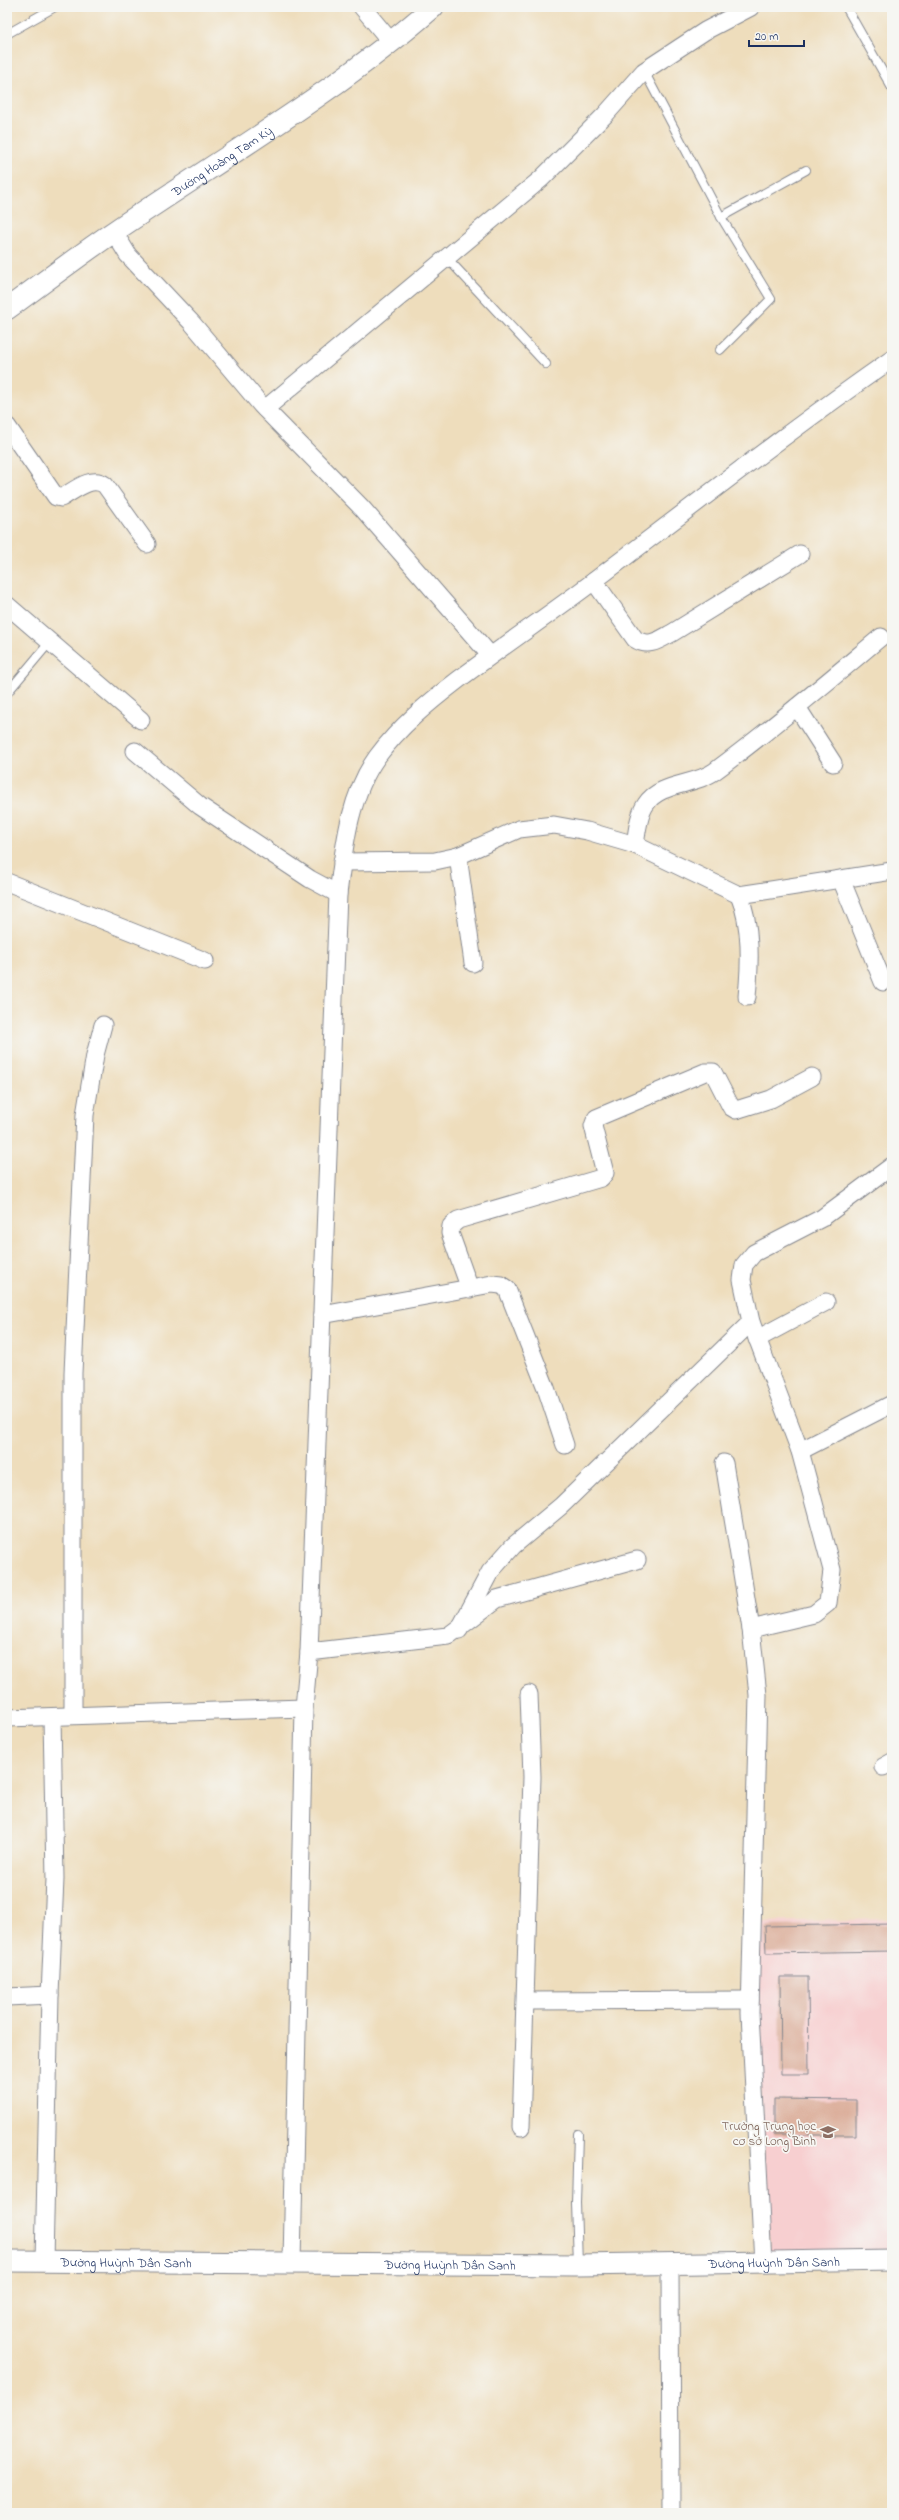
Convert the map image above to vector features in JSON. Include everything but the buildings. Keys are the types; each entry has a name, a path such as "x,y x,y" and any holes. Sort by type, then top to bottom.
{"street":[{"path":"362,7 392,43"},
{"name":"Đường Hoàng Tam Kỳ","path":"7,309 114,232 336,85 392,43 433,7"},
{"path":"265,409 540,179 606,115 644,71 705,31 750,7"},
{"path":"114,232 128,255 192,323 265,409 362,508 490,656"},
{"path":"292,2262 304,1708 309,1652 338,894 342,862 351,817 362,782 376,758 416,713 490,656 594,581 646,540 892,359"},
{"path":"7,426 56,497 61,498 94,480 100,481 147,544"},
{"path":"594,581 635,639 643,644 647,644 672,633 800,554"},
{"path":"7,605 49,643 141,720"},
{"path":"635,845 646,804 663,789 693,782 714,772 797,707 881,637"},
{"path":"797,707 833,763"},
{"path":"135,751 200,806 310,879 338,894"},
{"path":"342,862 418,863 458,856 519,829 554,825 587,831 635,845 739,895 892,871"},
{"path":"458,856 473,963"},
{"path":"841,879 882,982"},
{"path":"7,882 205,961"},
{"path":"739,895 743,904 747,935 749,973 747,997"},
{"path":"73,1715 73,1366 85,1115 95,1055 103,1025"},
{"path":"470,1289 450,1233 451,1226 458,1220 601,1178 605,1173 593,1126 596,1118 704,1072 713,1072 731,1106 736,1110 771,1099 812,1077"},
{"path":"752,1629 814,1614 828,1603 832,1570 800,1451 751,1322 742,1280 744,1264 754,1253 822,1218 892,1166"},
{"path":"322,1315 492,1284 501,1285 507,1289 546,1388 565,1445"},
{"path":"758,1339 826,1302"},
{"path":"459,1630 490,1572 513,1546 561,1506 751,1322"},
{"path":"800,1451 892,1404"},
{"path":"724,1463 752,1629 758,1695 750,2000 764,2263"},
{"path":"309,1652 448,1636 459,1630 497,1599 637,1560"},
{"path":"522,2127 532,1777 529,1694"},
{"path":"7,1718 304,1708"},
{"path":"44,2261 50,1995 56,1846 52,1717"},
{"path":"7,1997 50,1995"},
{"path":"526,2001 750,2000"},
{"name":"Đường Huỳnh Dân Sanh","path":"7,2261 578,2265 892,2260"},
{"path":"670,2264 671,2513"}],"lane":[{"path":"7,34 56,7"},
{"path":"846,7 892,88"},
{"path":"644,71 721,217 771,299 720,350"},
{"path":"721,217 806,170"},
{"path":"446,258 546,364"},
{"path":"7,693 49,643"},
{"path":"578,2134 576,2203 578,2265"}],"shaded area":[{"name":"Trường Trung học cơ sở Long Bình","path":"892,1919 892,2250 770,2252 756,2013 759,1922"}],"place":[{"name":"Trường Trung học cơ sở Long Bình","path":"828,2132"}]}
